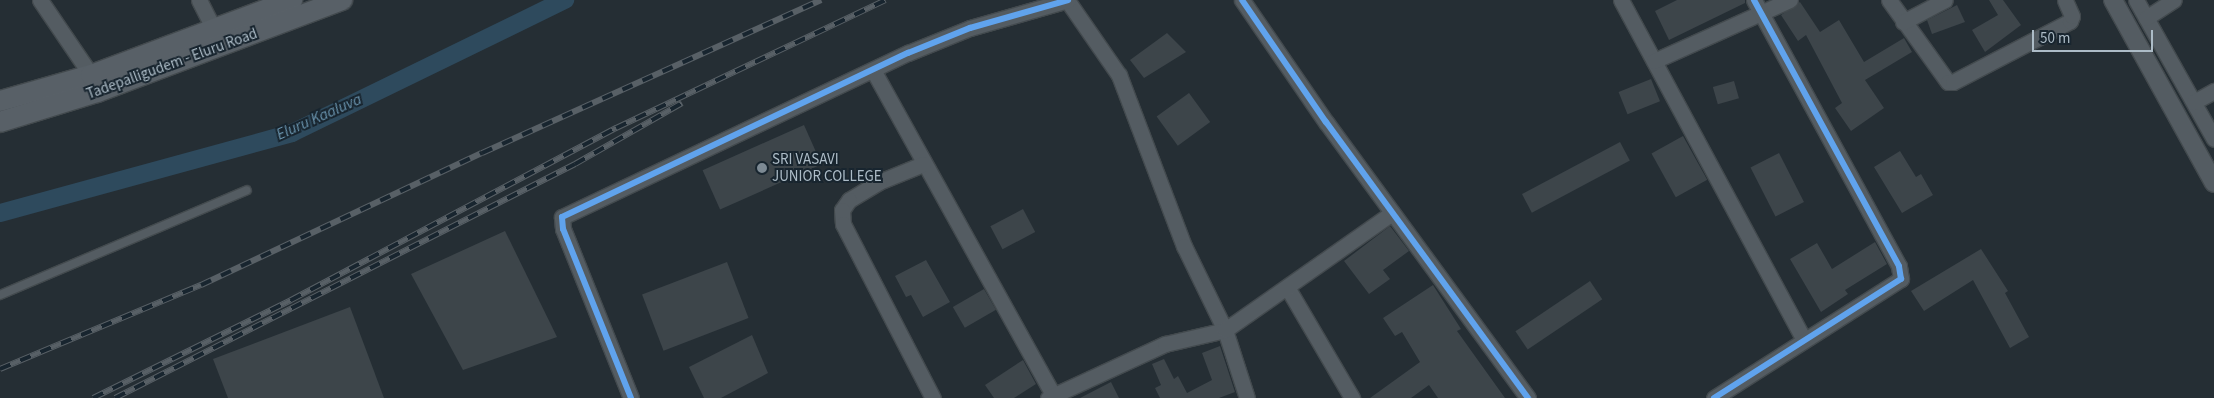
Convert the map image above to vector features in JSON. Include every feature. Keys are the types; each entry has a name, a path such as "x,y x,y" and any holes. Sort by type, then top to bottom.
{"main road":[{"name":"Tadepalligudem - Eluru Road","path":"0,101 91,75 292,0"},
{"name":"Tadepalligudem - Eluru Road","path":"0,122 96,92 342,0"}],"street":[{"path":"40,0 91,75"},
{"path":"199,0 213,28"},
{"path":"631,398 563,229 562,217 873,70 970,28 1067,0 1119,75 1184,246 1225,330 1247,398"},
{"path":"1242,0 1392,213 1528,398"},
{"path":"1621,0 1804,340"},
{"path":"1714,398 1901,279 1899,266 1754,0"},
{"path":"1654,61 1790,0"},
{"path":"1889,0 1948,82 1954,82 2070,21 2072,16 2065,0"},
{"path":"1903,22 1945,0"},
{"path":"2113,0 2214,183"},
{"path":"2136,0 2214,139"},
{"path":"2146,18 2174,0"},
{"path":"873,70 1052,397 1165,344 1225,330 1392,213"},
{"path":"2194,102 2214,91"},
{"path":"923,164 879,182 849,200 842,210 843,224 933,398"},
{"path":"1287,287 1352,398"}],"lane":[{"path":"0,295 247,190"}],"building":[{"path":"1677,0 1745,0 1745,3 1669,40 1655,11"},
{"path":"1989,0 2003,0 2021,25 1985,52 1972,30 1998,15"},
{"path":"1800,2 1820,32 1839,20 1864,62 1904,38 1912,52 1865,80 1884,108 1851,131 1835,108 1842,103 1806,35 1798,41 1781,15"},
{"path":"1957,5 1965,22 1932,34 1927,20"},
{"path":"1167,33 1186,52 1144,78 1130,60"},
{"path":"1651,79 1660,101 1628,114 1619,92"},
{"path":"1734,81 1739,98 1718,104 1713,87"},
{"path":"1189,93 1210,122 1178,146 1157,117"},
{"name":"SRI VASAVI JUNIOR COLLEGE","path":"804,125 821,164 720,209 703,170"},
{"path":"1683,136 1707,180 1676,197 1652,153"},
{"path":"1620,142 1630,161 1532,213 1522,194"},
{"path":"1900,151 1916,177 1921,174 1933,195 1902,213 1874,167"},
{"path":"1779,153 1804,202 1775,217 1750,168"},
{"path":"1023,209 1035,232 1003,249 990,226"},
{"path":"1390,226 1409,251 1383,270 1390,279 1369,294 1344,261"},
{"path":"505,231 557,337 463,370 411,274"},
{"path":"1875,242 1887,264 1845,290 1848,294 1821,312 1790,259 1817,243 1832,269"},
{"path":"1981,249 2008,291 2005,293 2029,337 2010,348 1973,280 1924,311 1911,291"},
{"path":"926,260 950,302 923,317 911,295 906,297 895,276"},
{"path":"727,262 749,318 664,351 642,295"},
{"path":"1590,281 1602,299 1528,350 1515,331"},
{"path":"1433,285 1461,329 1457,331 1505,398 1438,398 1429,385 1411,398 1370,398 1420,362 1402,332 1395,336 1383,318"},
{"path":"984,289 996,310 965,328 953,307"},
{"path":"350,307 384,398 228,398 213,359"},
{"path":"752,335 768,373 721,398 704,398 689,367"},
{"path":"1220,346 1235,392 1219,398 1160,398 1155,388 1161,385 1152,364 1164,359 1174,379 1178,376 1187,393 1212,380 1202,353"},
{"path":"1023,360 1036,384 1014,398 994,398 985,385"},
{"path":"1111,382 1119,398 1080,398"}],"waterway":[{"name":"Eluru Kaaluva","path":"0,213 292,133 565,0"}],"railway":[{"path":"0,369 201,285 482,153 821,0"},
{"path":"93,398 291,300 616,128 885,0"},
{"path":"115,398 575,164 682,103"}],"cycle path":[{"path":"631,398 563,229 562,217 908,53 970,28 1068,0"},
{"path":"1242,0 1326,122 1528,398"},
{"path":"1714,398 1901,279 1899,266 1754,0"}],"place":[{"name":"SRI VASAVI JUNIOR COLLEGE","path":"762,168"}]}
